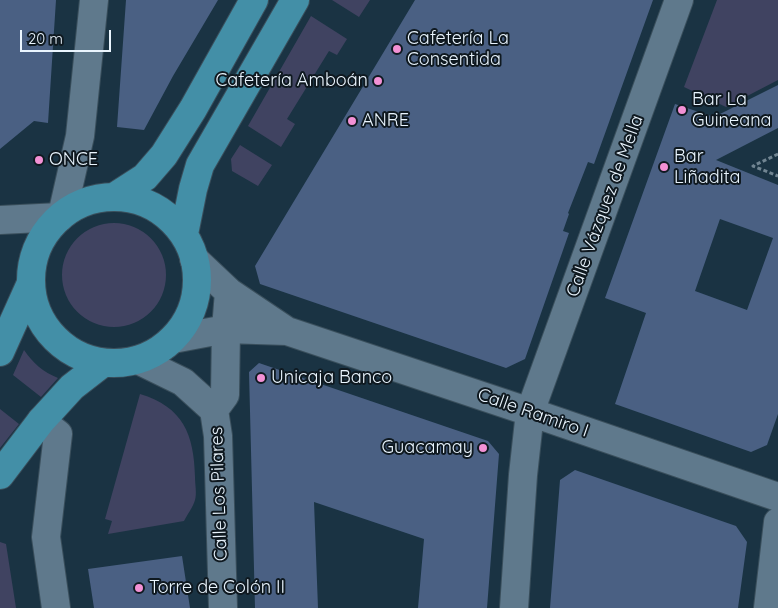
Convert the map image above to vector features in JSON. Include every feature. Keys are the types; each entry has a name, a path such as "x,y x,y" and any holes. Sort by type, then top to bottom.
{"main road":[{"path":"114,196 145,177 164,156 193,109 254,0"},
{"path":"184,234 192,189 200,166 295,0"},
{"path":"0,352 31,283 34,258 44,236 61,216 86,201 114,196 140,201 165,214 184,234 194,259 197,288 190,316 173,339 157,352 138,360 103,363 76,354 52,336 37,312 31,283"},
{"path":"0,475 42,421 72,387 103,363"}],"street":[{"path":"0,220 61,216 80,136 94,0"},
{"name":"Calle Vázquez de Mella","path":"514,608 523,475 530,412 679,0"},
{"name":"Calle Ramiro I","path":"194,259 229,292 287,331 778,497"},
{"name":"Calle Los Pilares","path":"214,410 225,395 226,329 229,292"},
{"name":"Calle Ramiro I","path":"173,339 226,329 287,331"},
{"name":"Calle Los Pilares","path":"138,360 183,382 214,410 218,436 223,608"},
{"path":"42,421 58,434 46,537 56,608"},
{"path":"768,608 778,522"}],"path":[{"path":"778,154 753,166 778,176"}],"shaded area":[{"path":"332,0 370,0 359,17"},
{"path":"717,0 778,0 778,80 726,107 684,87"},
{"path":"311,16 347,39 337,55 329,51 287,119 295,124 281,147 248,126"},
{"path":"240,145 272,165 258,186 232,171 231,159"},
{"path":"114,223 134,227 151,238 162,255 166,275 162,295 151,312 134,323 114,327 94,323 77,312 66,295 62,275 66,255 77,238 94,227"},
{"path":"24,350 39,367 58,378 41,397 13,375"},
{"path":"140,394 167,406 183,424 192,448 196,498 184,521 108,534 112,521 105,519"},
{"path":"0,409 19,424 0,448"},
{"path":"0,542 6,544 16,608 0,608"}],"building":[{"path":"0,0 56,0 48,123 34,121 0,149"},
{"path":"126,0 218,0 173,76 144,130 117,127"},
{"path":"415,0 653,0 594,164 588,162 568,213 563,231 569,233 525,359 506,368 260,284 255,266"},
{"path":"778,85 778,128 716,160 778,185 778,414 767,445 751,452 615,404 646,313 605,298 675,104 714,117","holes":["720,219 773,238 747,310 695,291"]},
{"path":"259,363 488,441 499,454 487,608 418,608 424,539 314,502 318,608 255,608 249,372"},
{"path":"575,470 736,526 747,542 738,608 550,608 560,480"},
{"name":"Torre de Colón II","path":"182,556 190,608 94,608 88,569"}],"place":[{"name":"Cafetería La Consentida","path":"397,49"},
{"name":"Cafetería Amboán","path":"378,81"},
{"name":"Bar La Guineana","path":"682,110"},
{"name":"ANRE","path":"352,121"},
{"name":"ONCE","path":"39,160"},
{"name":"Bar Liñadita","path":"664,167"},
{"name":"Unicaja Banco","path":"261,378"},
{"name":"Guacamay","path":"483,448"},
{"name":"Torre de Colón II","path":"139,588"}]}
